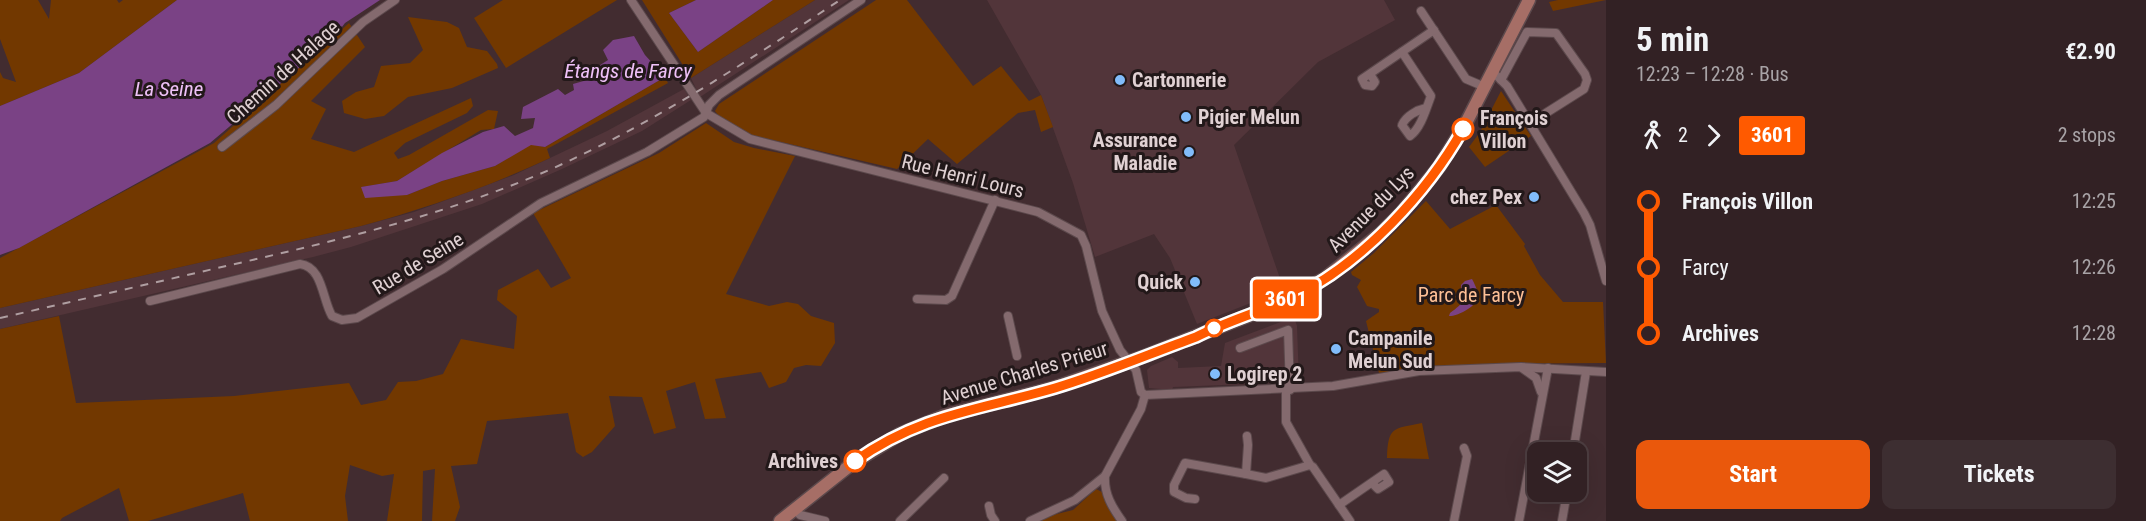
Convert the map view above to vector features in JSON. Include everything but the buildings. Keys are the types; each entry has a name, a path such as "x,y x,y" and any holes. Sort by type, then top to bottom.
{"main road":[{"name":"Avenue du Lys","path":"1130,361 1269,308 1312,287 1338,270 1381,233 1428,181 1455,143 1485,87 1497,76 1529,0"},
{"name":"Avenue Charles Prieur","path":"787,517 864,454 909,430 960,411 1064,385 1130,361"}],"street":[{"name":"Chemin de Halage","path":"222,147 276,105 363,22 395,0"},
{"path":"631,0 706,113"},
{"path":"706,113 709,105 725,91 861,0"},
{"path":"1421,11 1466,79 1485,87"},
{"path":"1370,74 1434,30"},
{"path":"1546,113 1584,89 1586,86 1584,74 1556,33 1527,32 1497,76 1533,120 1590,225 1606,282"},
{"path":"1402,52 1431,96 1426,108"},
{"name":"Rue Henri Lours","path":"706,113 750,139 1038,212 1081,235 1086,246 1102,311 1120,350 1137,373 1141,392 1145,395"},
{"name":"Rue de Seine","path":"150,301 300,264 309,266 315,272 332,316 342,320 357,318 442,269 541,203 647,152 704,117 706,113"},
{"path":"917,299 946,300 952,296 995,200"},
{"path":"1008,316 1017,356"},
{"path":"1240,348 1288,330 1286,422 1310,465 1350,521"},
{"path":"1521,367 1536,378 1540,385 1542,398"},
{"path":"1030,521 1075,500 1105,476 1141,409 1145,395 1288,390 1333,386 1419,371 1521,367 1606,372"},
{"path":"1520,521 1548,368"},
{"path":"1575,442 1586,372"},
{"path":"1246,474 1247,436"},
{"path":"1454,521 1467,456 1464,448"},
{"path":"1195,499 1186,498 1174,492 1174,485 1185,464 1266,478 1310,465"},
{"path":"1105,476 1105,488 1110,503 1122,521"},
{"path":"900,521 944,478"},
{"path":"1339,505 1371,483"},
{"path":"1096,484 1105,488"},
{"path":"1562,521 1565,502"},
{"path":"989,506 995,521"},
{"path":"787,517 800,515 825,521"}],"shaded area":[{"path":"815,0 849,0 700,97 691,78"},
{"path":"987,0 1384,0 1395,20 1318,62 1234,145 1284,290 1197,324 1170,258 1154,234 1095,257 1073,183 1041,95"},
{"path":"684,89 691,100 642,131 482,204 351,247 313,257 0,329 0,308 414,212 514,175 607,131"},
{"path":"1294,317 1297,326 1299,382 1173,387 1172,390 1149,388 1147,370 1151,366 1172,357 1178,362 1178,368 1221,366 1225,343"}],"green space":[{"path":"0,0 38,0 49,19 51,0 117,0 119,3 123,0 177,0 79,73 0,106 0,72 3,78 16,82 0,39"},
{"path":"503,0 617,0 506,68 474,18"},
{"path":"642,0 696,0 669,13 698,52 773,0 815,0 691,78"},
{"path":"876,0 907,0 973,86 1001,66 1029,101 1041,95 1053,127 1041,132 1035,110 1018,113 957,164 928,139 897,169 747,134 715,111 719,104"},
{"path":"1606,0 1553,11 1549,2"},
{"path":"408,17 447,22 459,28 467,47 487,51 498,68 452,88 408,97 384,116 365,119 344,113 342,101 356,92 374,87 381,66 410,63 423,50"},
{"path":"349,23 365,47 311,101 326,109 311,139 354,152 471,98 473,106 467,113 405,143 394,153 398,159 488,110 498,111 494,129 481,130 397,181 362,187 407,195 442,181 495,166 531,144 545,147 665,77 668,83 547,149 550,158 480,188 433,204 361,226 0,308 0,258 214,143"},
{"path":"1501,91 1531,136 1485,167 1469,147 1480,132"},
{"path":"706,123 734,142 795,156 726,294 769,306 787,302 798,304 811,316 834,323 835,343 821,366 806,365 794,368 786,382 769,388 761,372 715,379 726,418 705,419 695,382 666,391 676,428 654,434 642,397 609,396 615,426 592,452 583,457 576,452 568,413 487,421 477,464 451,466 460,507 455,521 432,521 435,469 423,471 422,521 387,521 394,474 382,476 350,465 345,496 348,521 250,521 243,493 148,521 129,521 119,488 60,521 0,521 0,329 59,316 76,403 234,396 349,383 361,405 386,400 398,382 416,381 443,374 461,339 514,349 517,316 497,300 498,290 538,269 551,288 571,278 533,213 659,153"},
{"name":"Parc de Farcy","path":"1426,201 1450,229 1496,205 1525,244 1540,275 1563,302 1603,302 1606,363 1474,364 1379,373 1366,321 1379,312 1379,309 1367,306 1357,287 1361,280 1351,272 1374,253"},
{"path":"1422,423 1429,459 1387,458 1389,440 1394,431"},
{"path":"1096,489 1102,492 1119,521 1037,521 1037,519 1073,510"}],"water":[{"name":"La Seine","path":"177,0 380,0 345,23 332,40 210,143 19,248 0,255 0,106 79,73"},
{"path":"696,0 773,0 698,52 669,13"},
{"name":"Étangs de Farcy","path":"634,36 645,55 665,77 545,147 531,145 495,166 442,181 407,195 365,198 361,187 397,181 442,153 483,132 504,126 515,136 533,128 535,118 521,119 523,107 558,89 565,95 574,90 573,84 587,80 586,74 608,60 603,50 613,40"},
{"path":"1472,279 1478,294 1476,302 1463,312 1449,316 1462,302 1461,285"}],"tunnel":[{"path":"1536,118 1546,113"}],"railway":[{"path":"0,318 355,235 473,200 511,186 625,133 734,69 840,0"}],"bus line":[{"name":"3601","path":"855,461 890,439 928,422 979,406 1064,385 1196,337 1216,327 1269,308 1312,287 1338,270 1402,212 1439,167 1463,129"}],"place":[{"name":"Cartonnerie","path":"1120,80"},
{"name":"Pigier Melun","path":"1186,117"},
{"name":"François Villon","path":"1463,129"},
{"name":"Assurance Maladie","path":"1189,152"},
{"name":"chez Pex","path":"1534,197"},
{"name":"Quick","path":"1195,282"},
{"name":"Campanile Melun Sud","path":"1336,349"},
{"name":"Logirep 2","path":"1215,374"},
{"name":"Archives","path":"855,461"}]}
